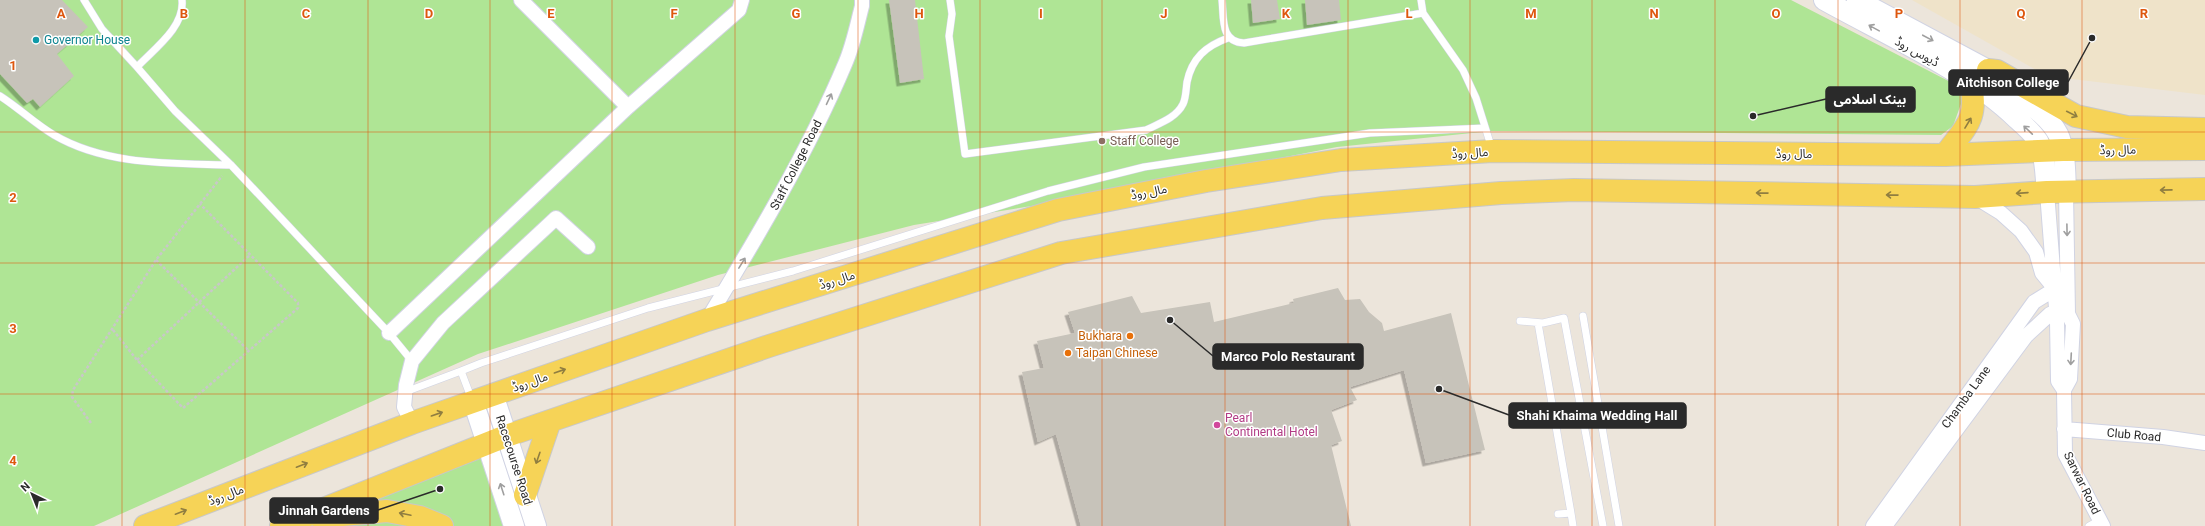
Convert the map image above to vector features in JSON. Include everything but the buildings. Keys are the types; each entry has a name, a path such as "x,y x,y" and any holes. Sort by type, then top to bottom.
{"main road":[{"name":"ڈیوس روڈ","path":"1824,0 1971,83 1993,98 2053,151"},
{"name":"ڈیوس روڈ","path":"1857,0 1988,70 1997,82 2030,106 2050,124 2058,135 2053,151 2057,192"},
{"path":"1988,70 1998,71 2076,116 2127,127 2205,128"},
{"path":"1945,155 1969,124 1974,99 1971,83"},
{"name":"مال روڈ","path":"145,526 412,423 707,320 1058,210 1206,181 1341,160 1493,151 1945,155 2053,151 2205,149"},
{"path":"281,526 497,440 550,421 769,346 1061,253 1322,208 1501,193 1574,190 1975,197 2057,192 2205,190"},
{"name":"Racecourse Road","path":"493,394 497,440 514,526"},
{"name":"Racecourse Road","path":"473,401 497,440 525,494 536,526"},
{"path":"525,494 550,421"},
{"path":"302,518 345,516 387,511 420,517 442,526"}],"street":[{"path":"521,0 628,106"},
{"path":"389,333 628,106 739,10 742,0"},
{"name":"Staff College Road","path":"707,320 803,156 846,63 862,6 862,0"},
{"path":"2057,192 2067,277 2068,314 2073,324 2070,379 2064,390 2058,381 2057,311 2055,289 2057,192"},
{"path":"1975,197 2001,213 2021,231 2036,252 2042,273 2055,289"},
{"path":"412,423 404,407 405,392 412,361 443,323 556,218 588,247"},
{"name":"Chamba Lane","path":"1873,526 2034,302 2055,289 2067,277"},
{"name":"Chamba Lane","path":"1885,526 2026,336 2050,314 2057,311"},
{"name":"Sarwar Road","path":"2064,390 2065,454 2098,524"},
{"name":"Club Road","path":"2064,429 2163,437 2205,444"}],"lane":[{"path":"84,0 102,29 175,111 230,165 389,333 412,361"},
{"path":"137,67 176,26 183,6 182,0"},
{"path":"950,0 952,14 949,36 965,154 1146,130 1172,118 1183,103 1189,72 1200,53 1212,44 1228,38"},
{"path":"1222,0 1225,32 1228,38 1235,43 1244,43 1423,13"},
{"path":"1421,0 1423,13 1463,70 1493,151"},
{"path":"0,96 54,136 78,147 125,160 230,165"},
{"path":"405,392 480,363 648,308 728,286 793,271 1048,191 1144,167 1370,133 1485,128"},
{"path":"1583,316 1619,526"},
{"path":"1520,321 1538,323 1564,318 1603,526"},
{"path":"1538,323 1573,526"},
{"path":"461,371 473,401"},
{"path":"1558,514 1571,513"}],"path":[{"path":"90,423 72,396 73,390 113,330 156,260 230,165"},
{"path":"113,330 137,360 183,408 299,306 200,204"},
{"path":"137,360 250,255"},
{"path":"156,260 249,351"}],"shaded area":[{"path":"1912,0 2205,0 2205,95 2047,76"}],"green space":[{"name":"Governor House","path":"0,0 1791,0 1966,90 1953,126 1941,135 1491,131 1337,147 1056,202 914,225 718,275 478,354 94,526 0,526"},
{"path":"483,451 506,526 291,526"}],"place":[{"name":"Aitchison College","path":"2092,38"},
{"name":"Governor House","path":"36,40"},
{"name":"بینک اسلامی","path":"1753,116"},
{"name":"Staff College","path":"1102,141"},
{"name":"Marco Polo Restaurant","path":"1170,320"},
{"name":"Bukhara","path":"1130,336"},
{"name":"Taipan Chinese","path":"1068,353"},
{"name":"Shahi Khaima Wedding Hall","path":"1439,389"},
{"name":"Pearl Continental Hotel","path":"1217,425"},
{"name":"Jinnah Gardens","path":"440,489"}]}
